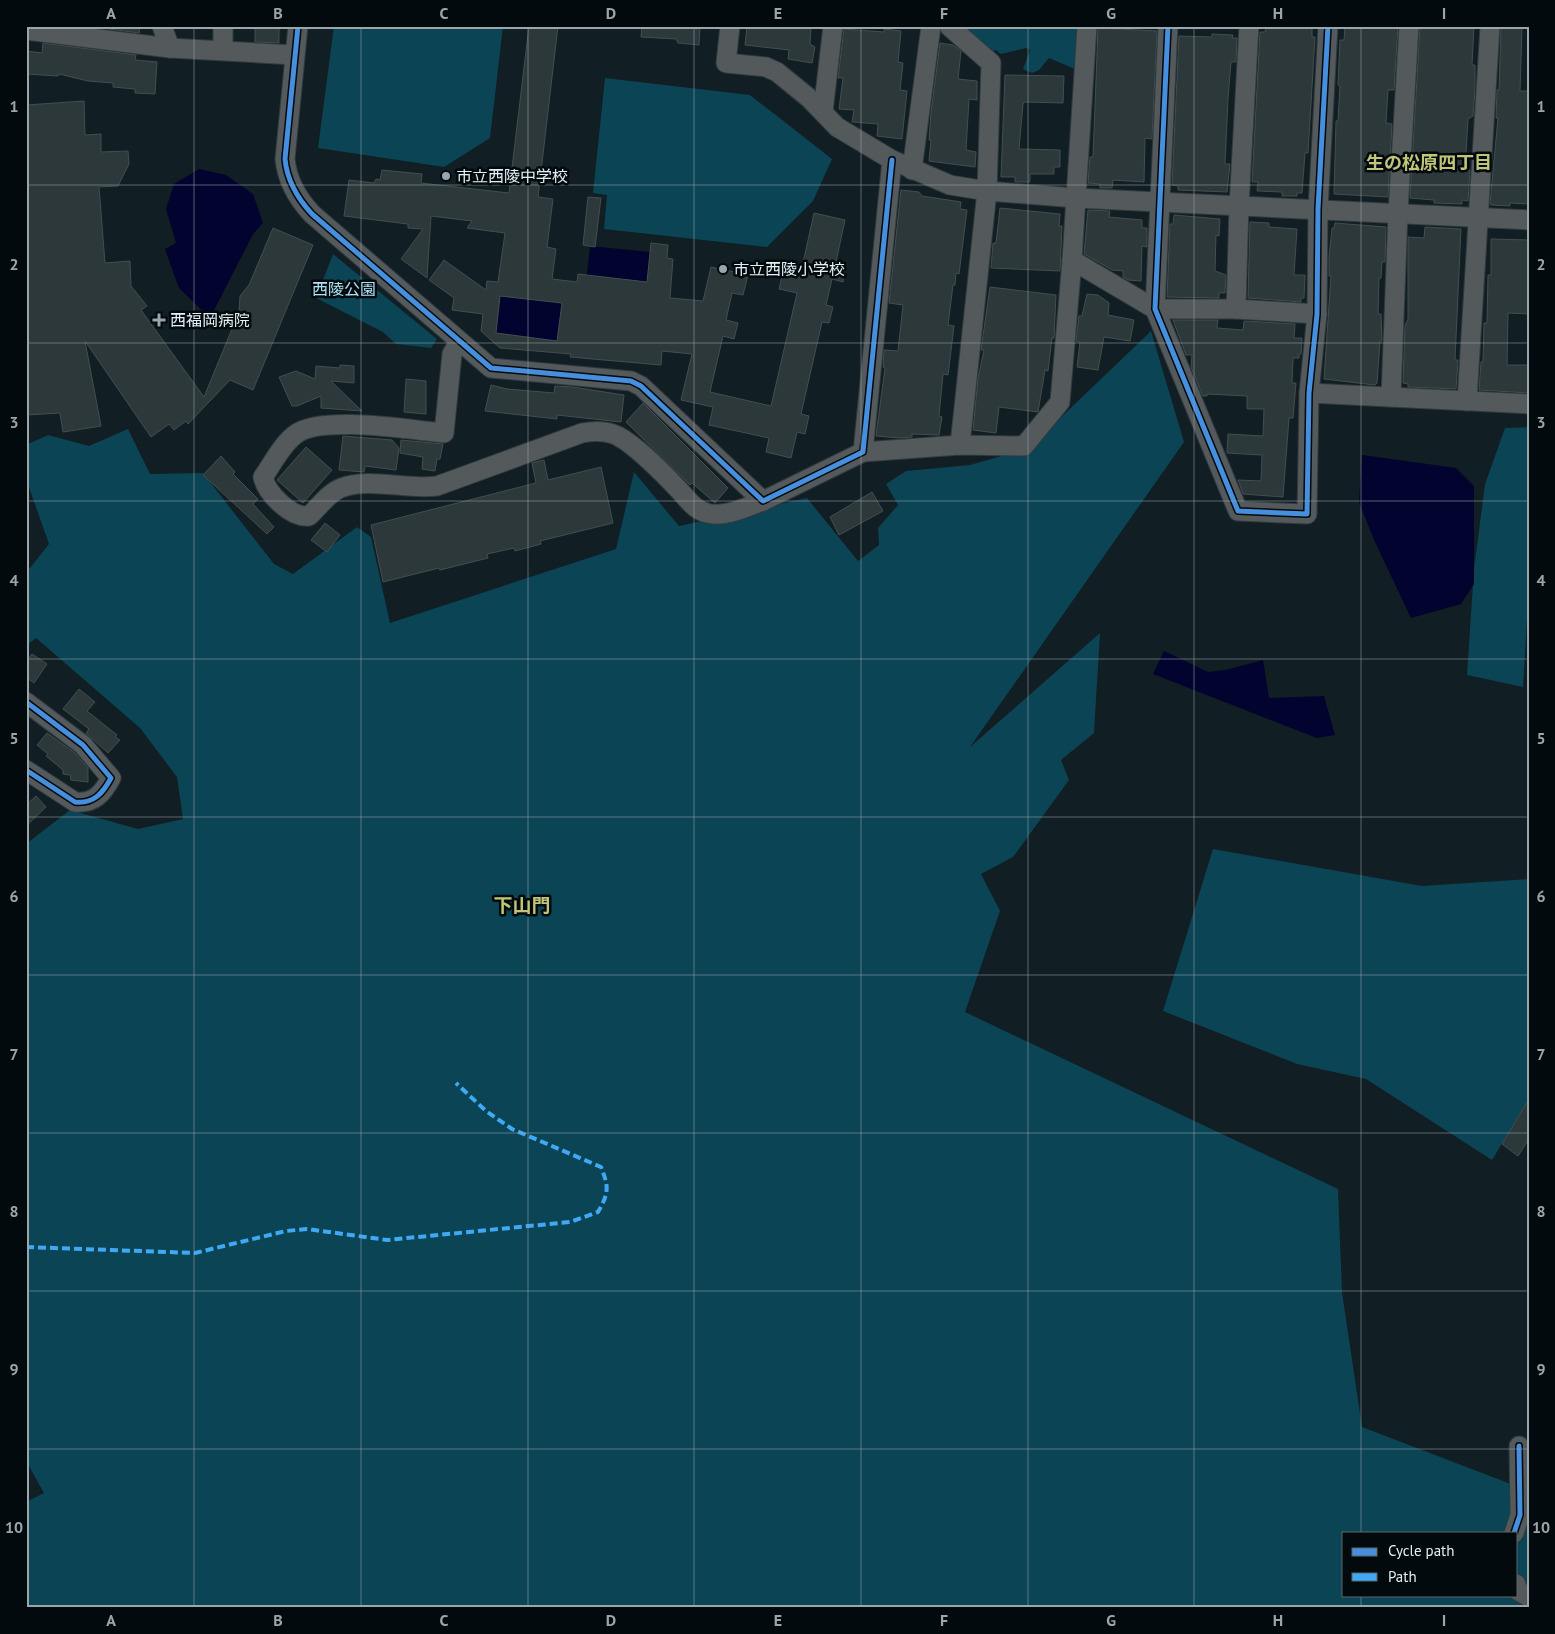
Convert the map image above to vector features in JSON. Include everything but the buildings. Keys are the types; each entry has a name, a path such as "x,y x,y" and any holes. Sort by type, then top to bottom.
{"street":[{"path":"162,26 170,48"},
{"path":"222,26 223,50"},
{"path":"298,26 285,159 286,173 303,204 312,214 491,368 630,381 641,386 763,501"},
{"path":"730,26 726,63 766,67 777,72 837,127 892,160 950,185 987,191 1076,198 1529,220"},
{"path":"822,112 833,26"},
{"path":"912,170 931,26"},
{"path":"948,26 991,63 987,191 960,445"},
{"path":"459,342 452,354 444,433 327,424 307,427 294,435 279,454 264,477 266,487 294,514 309,516 330,494 340,488 353,485 425,488 438,486 582,433 596,431 612,434 623,439 672,483 696,508 708,514 724,513 763,501 863,452 960,445 1024,446 1060,402 1072,260 1087,26"},
{"path":"1168,26 1155,309 1238,511 1307,514 1309,392 1317,314 1318,209 1328,26"},
{"path":"1236,309 1239,206 1249,26"},
{"path":"1391,397 1398,213 1409,26"},
{"path":"1467,401 1490,26"},
{"path":"26,30 170,48 294,55"},
{"path":"863,452 892,160"},
{"path":"1072,260 1155,309 1236,309 1317,314"},
{"path":"1309,392 1529,404"},
{"path":"26,702 83,745 111,778 103,794 85,803 76,802 26,770"},
{"path":"1514,1532 1520,1514 1519,1446"},
{"path":"1518,1591 1529,1597"}],"green space":[{"path":"334,26 503,26 490,138 444,167 318,148"},
{"path":"962,26 1079,26 1077,70 1049,58 1039,70 1032,73 1023,69 1030,50 1026,48 1001,54 996,50 991,52"},
{"path":"605,78 750,95 832,159 813,201 767,247 604,229 607,195 593,193"},
{"name":"西陵公園","path":"333,254 437,339 431,348 396,344 383,332 316,298"},
{"path":"1151,331 1184,442 970,747 1100,633 1094,733 1061,760 1069,780 1013,857 981,874 1000,911 965,1012 1338,1189 1342,1292 1362,1427 1529,1491 1529,1608 26,1608 26,1502 44,1493 26,1461 26,844 70,810 138,829 183,819 177,777 140,728 36,638 26,646 26,573 49,544 26,479 26,445 48,435 89,446 128,429 150,474 203,473 274,564 293,574 357,527 371,537 390,623 616,549 634,472 679,526 807,498 858,561 879,545 878,528 898,505 886,484 906,471 970,465 1029,448"},
{"path":"1529,427 1529,585 1523,687 1467,675 1474,569 1485,484 1505,428"},
{"path":"1213,849 1422,886 1529,879 1529,1099 1492,1160 1366,1079 1297,1064 1163,1011"}],"shaded area":[{"path":"199,169 226,175 253,194 263,223 253,234 210,318 179,288 165,249 176,243 166,209 174,184"},
{"path":"590,246 650,252 647,282 587,275"},
{"path":"500,296 562,303 557,341 496,333"},
{"path":"1362,455 1456,468 1474,486 1474,584 1461,604 1411,618 1375,542 1359,502"},
{"path":"1164,651 1208,672 1226,670 1263,660 1269,698 1324,696 1335,735 1317,738 1153,674"}],"marked path":[{"path":"26,1247 195,1253 286,1231 307,1229 387,1240 570,1222 598,1212 607,1190 601,1167 512,1129 486,1111 456,1083"}],"cycle path":[{"path":"298,26 285,159 294,189 312,214 491,368 631,381 641,386 763,501 863,452 892,160"},
{"path":"1168,26 1155,309 1238,511 1307,514 1309,393 1317,314 1318,209 1328,26"},
{"path":"26,702 83,745 111,778 101,793 93,799 75,802 26,770"},
{"path":"1514,1532 1520,1515 1519,1446"}],"place":[{"name":"市立西陵中学校","path":"446,176"},
{"name":"市立西陵小学校","path":"723,269"},
{"name":"西福岡病院","path":"159,320"}],"district":[{"name":"生の松原四丁目","path":"1429,163"},
{"name":"下山門","path":"522,905"}]}
